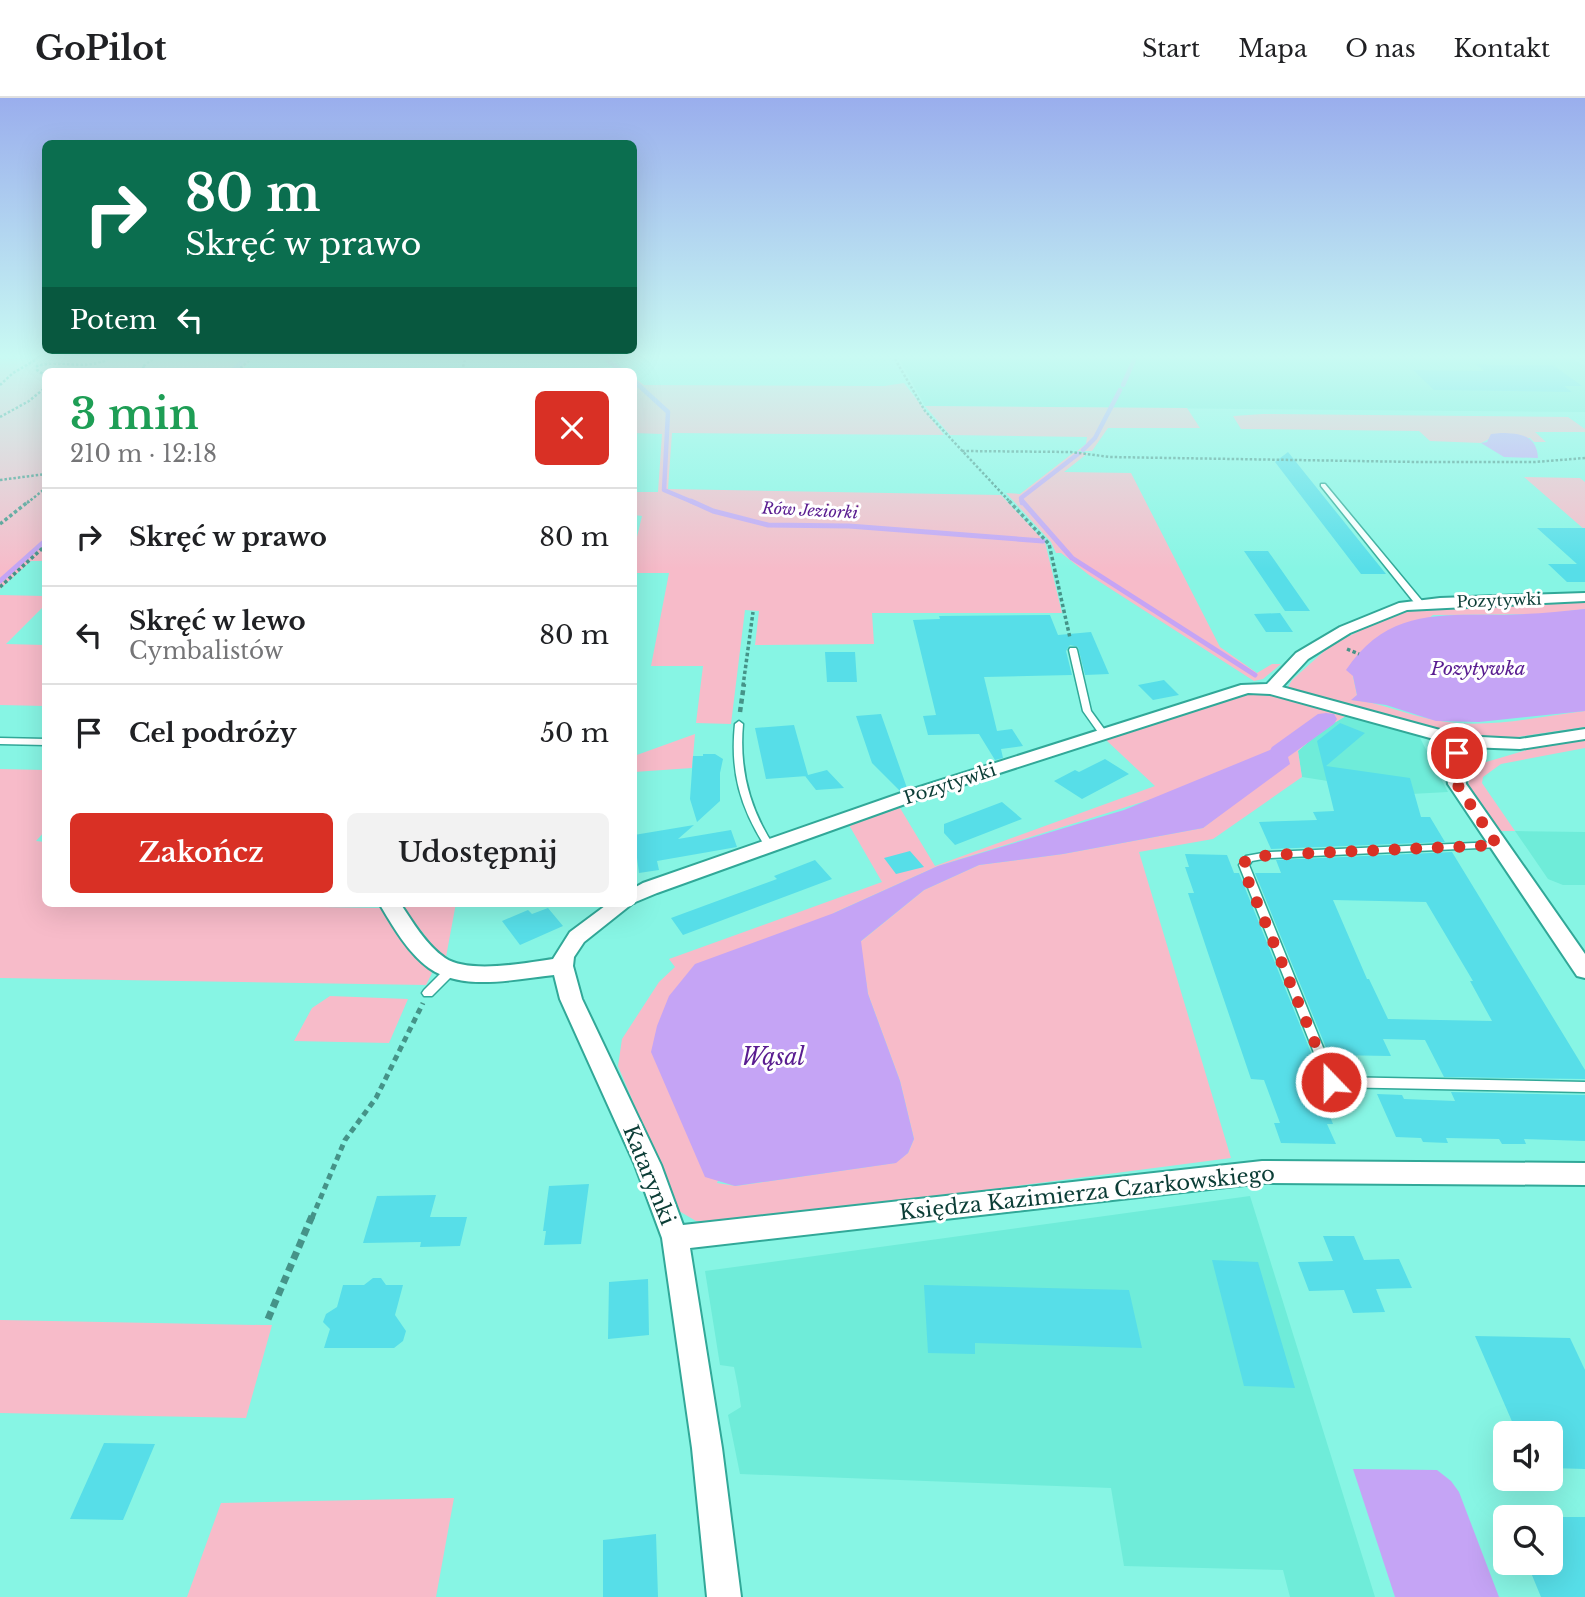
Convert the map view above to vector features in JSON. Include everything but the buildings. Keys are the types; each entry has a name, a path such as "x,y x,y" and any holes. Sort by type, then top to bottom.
{"street":[{"name":"Pozytywki","path":"1271,689 1302,656 1320,644 1390,611 1420,604 1585,597"},
{"name":"Pozytywki","path":"637,895 650,888 769,846 1236,690 1271,689 1461,741 1520,744 1585,734"},
{"path":"1461,741 1455,766 1457,784 1585,970"},
{"path":"392,907 433,958 452,969 480,972 562,966 564,956 577,937 618,907"},
{"name":"Katarynki","path":"562,966 571,999 648,1165 675,1238 701,1405 724,1597"},
{"name":"Księdza Kazimierza Czarkowskiego","path":"675,1238 1262,1172 1585,1174"}],"lane":[{"path":"1324,485 1420,604"},
{"path":"1073,650 1087,711 1103,733"},
{"path":"739,724 737,770 746,800 769,846"},
{"path":"0,741 42,742"},
{"path":"1497,845 1268,855 1250,858 1244,865 1331,1082 1585,1087"},
{"path":"428,993 452,969"}],"path":[{"path":"942,429 1049,544 1073,650"},
{"path":"962,451 1082,452 1110,457 1418,462 1535,463 1585,458"},
{"path":"0,480 42,475"},
{"path":"0,524 42,491"},
{"path":"0,586 42,549"},
{"path":"739,724 753,612"},
{"path":"268,1319 345,1140 376,1098 428,993"}],"shaded area":[{"path":"0,429 42,429 42,561 31,561 0,589"},
{"path":"637,429 939,429 944,435 672,433 668,489 1001,495 1045,542 1062,613 872,613 874,644 755,645 759,611 745,610 731,724 696,723 703,666 651,666 669,573 637,573 637,537 642,516 637,515 637,492 658,492 662,434 637,433"},
{"path":"945,429 1107,429 1092,451 1077,451 1086,444 1087,437 950,435"},
{"path":"1241,429 1585,429 1585,432 1535,432 1546,442 1534,442 1530,438 1489,439 1481,443 1430,441 1419,431"},
{"path":"1073,453 1088,453 1064,472 1131,473 1220,647 1257,673 1272,664 1281,664 1263,679 1254,681 1089,575 1061,553 1056,553 1051,542 1006,493 1020,494"},
{"path":"1524,477 1580,478 1585,482 1585,530"},
{"path":"0,595 42,596 42,608 6,644 42,645 42,706 0,705"},
{"path":"1585,599 1585,609 1546,614 1433,615 1353,676 1357,695 1352,700 1435,720 1472,724 1510,722 1585,711 1585,727 1497,740 1458,735 1295,693 1288,687 1292,680 1331,645 1399,611 1433,605"},
{"path":"1250,693 1279,697 1346,716 1322,730 1298,751 1302,777 1213,839 1139,852 1231,1158 986,1190 986,1193 705,1221 696,1221 679,1211 618,1066 622,1039 659,982 675,967 669,959 882,882 849,825 900,808 935,866 1155,786 1106,740","holes":["1168,794 1235,803 1203,828 1063,854 979,865 924,890 860,942 868,994 900,1081 914,1139 908,1153 895,1163 736,1186 717,1183 834,913 938,866"]},
{"path":"1346,716 1419,736 1448,792 1411,794 1302,777 1298,751 1322,730"},
{"path":"695,734 692,768 637,772 637,755"},
{"path":"1585,739 1585,748 1501,764 1483,777 1482,783 1515,831 1498,831 1468,785 1476,765 1540,746"},
{"path":"0,769 42,770 42,834 36,841 42,842 42,907 382,908 432,973 426,985 0,978"},
{"path":"1515,831 1585,832 1585,885 1563,885 1548,879"},
{"path":"403,907 455,907 446,957 436,950"},
{"path":"330,996 408,999 389,1043 294,1041 312,1008"},
{"path":"1250,1196 1375,1597 1290,1597 1283,1570 1124,1566 1111,1488 740,1474 728,1415 741,1407 738,1387 734,1367 720,1365 705,1271"},
{"path":"0,1320 272,1325 246,1418 0,1413"},
{"path":"454,1498 436,1597 187,1597 221,1503"}],"water":[{"path":"1491,434 1527,437 1535,445 1538,458 1504,457 1481,443 1487,442"},
{"name":"Pozytywka","path":"1585,609 1585,711 1479,722 1436,721 1386,705 1351,700 1357,695 1353,676 1346,670 1362,650 1397,626 1437,616 1514,615"},
{"name":"Wąsal","path":"1270,750 1288,757 1290,764 1203,828 1063,854 979,865 924,890 861,941 868,994 900,1081 914,1139 908,1153 896,1163 735,1186 705,1177 651,1052 657,1026 669,996 695,964 834,913 938,866 1124,810"},
{"path":"1353,1469 1437,1470 1451,1481 1459,1492 1499,1597 1395,1597"}],"waterway":[{"name":"Rów Jeziorki","path":"667,429 664,490 695,503"},
{"path":"1083,450 1100,429"},
{"path":"1022,503 1021,498 1078,454"},
{"name":"Rów Jeziorki","path":"691,501 713,511 768,525 849,526 1043,541"},
{"name":"Rów Jeziorki","path":"1022,501 1072,558 1255,675"},
{"name":"Rów Jeziorki","path":"0,581 42,544"},
{"path":"1280,752 1326,719"}],"route":[{"path":"1331,1082 1244,871 1245,861 1268,855 1497,845 1457,784 1454,774 1457,753"}]}
